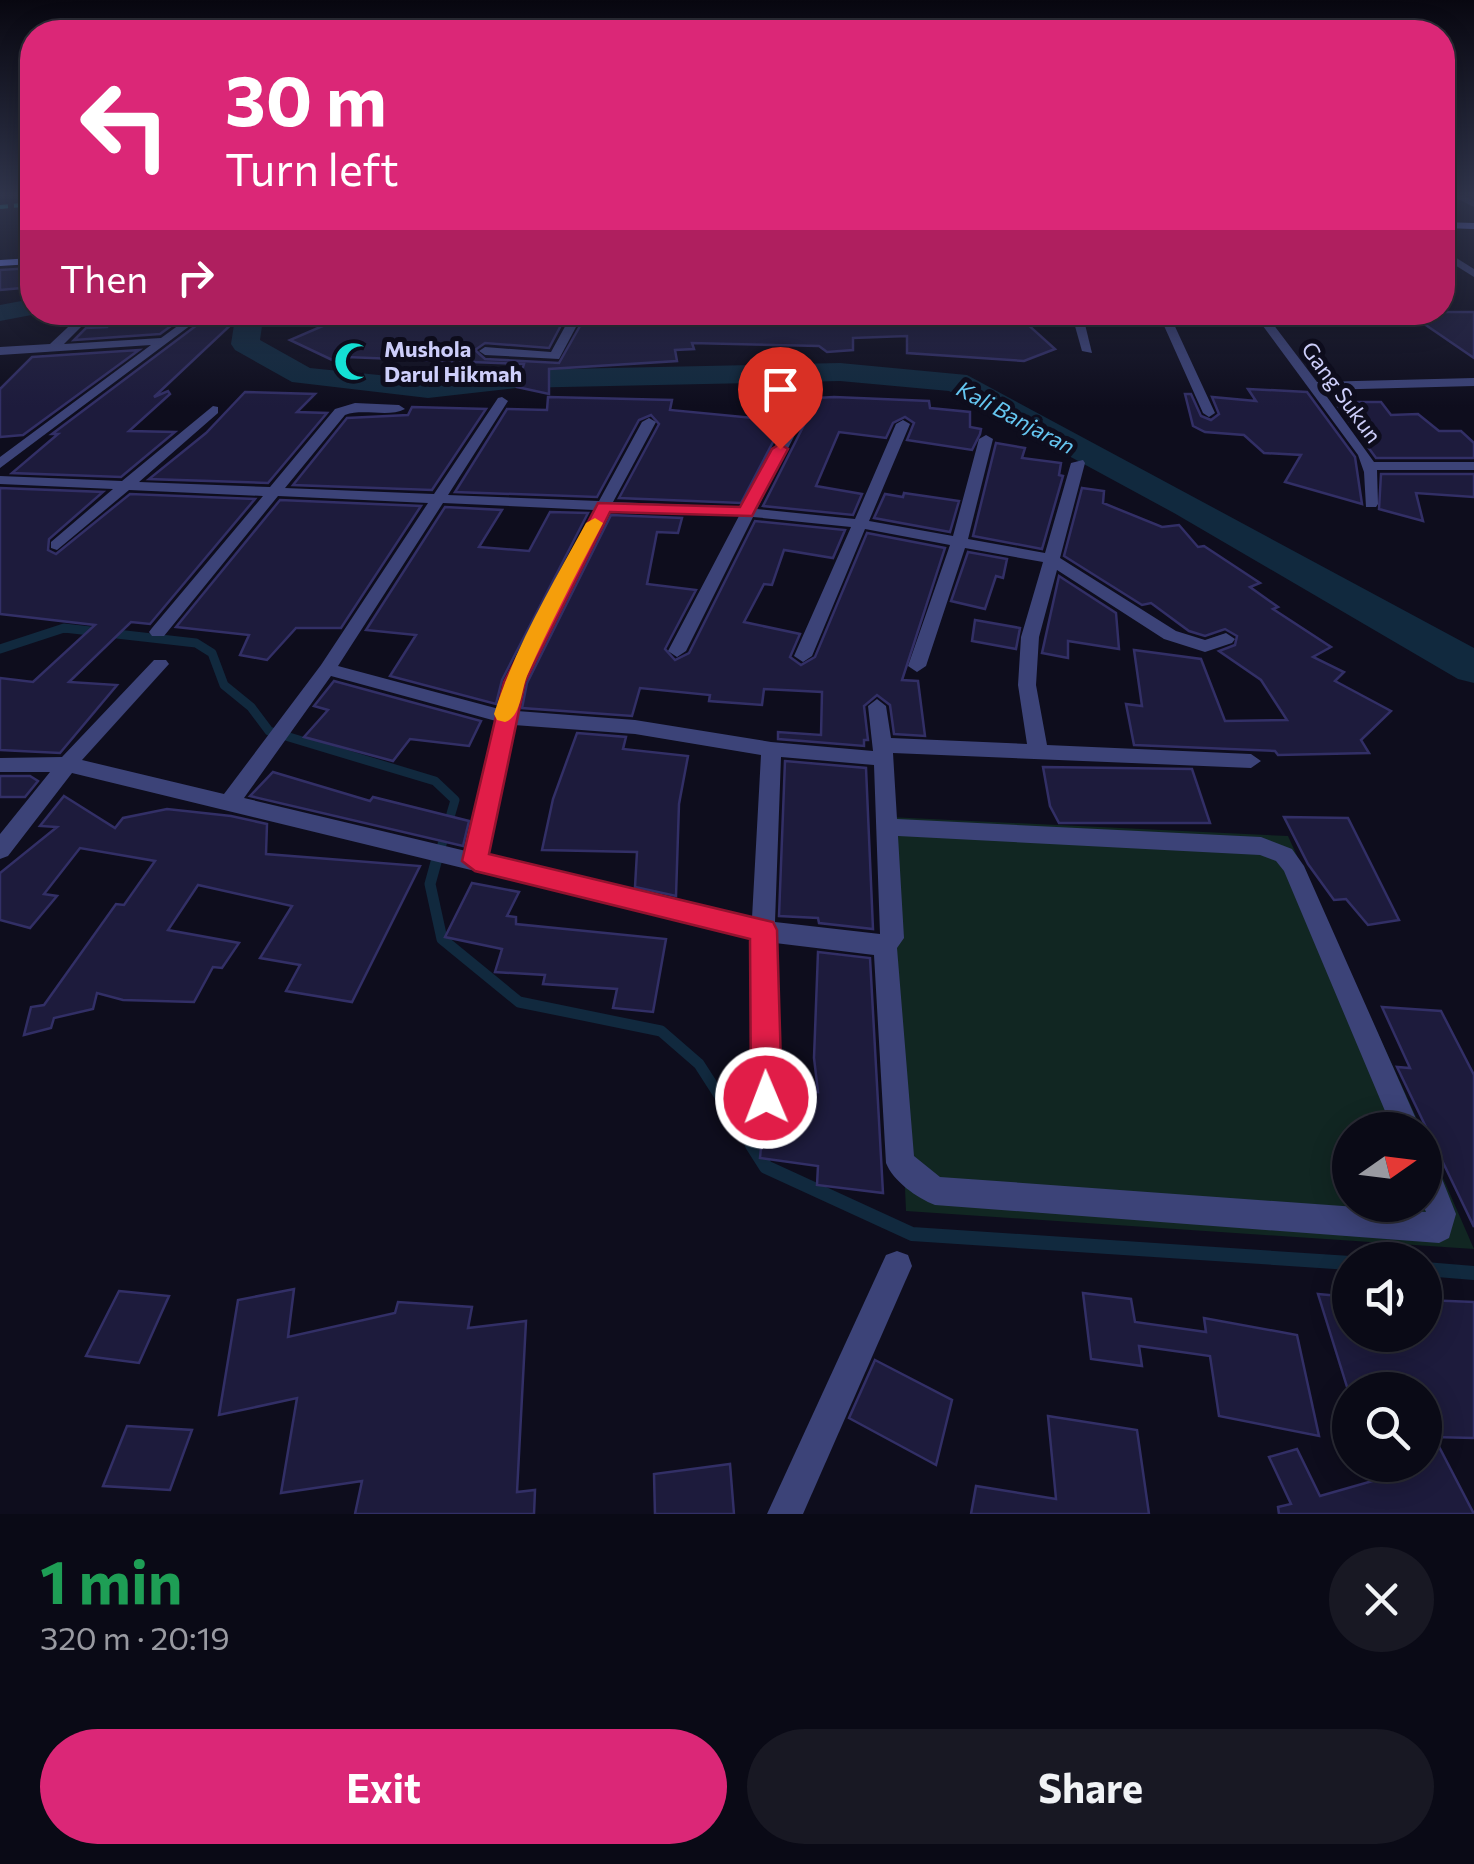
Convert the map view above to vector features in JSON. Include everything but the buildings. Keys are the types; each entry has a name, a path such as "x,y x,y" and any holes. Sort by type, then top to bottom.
{"street":[{"path":"54,347 77,325"},
{"path":"0,464 186,325"},
{"path":"486,351 555,356 572,325"},
{"path":"1080,325 1088,351"},
{"path":"1169,325 1209,413"},
{"name":"Gang Sukun","path":"1268,325 1316,386 1370,466 1371,504"},
{"path":"0,351 164,341"},
{"path":"1316,386 1474,382"},
{"path":"228,804 326,669 502,401"},
{"path":"158,632 340,412 355,408 400,410"},
{"path":"58,545 213,410"},
{"path":"677,650 797,417"},
{"path":"472,861 504,717 543,620 649,422"},
{"path":"803,656 903,424"},
{"path":"917,666 959,542 986,440"},
{"path":"1038,749 1027,684 1030,637 1078,463"},
{"path":"1370,466 1474,466"},
{"path":"0,480 746,512 862,524 1050,560 1170,634 1205,646 1226,639"},
{"path":"0,850 67,764 160,664"},
{"path":"326,669 504,717 635,727 770,748 883,752 1038,749 1250,761"},
{"path":"0,765 67,764 763,930 885,944 892,938 883,752 877,706"},
{"path":"766,1098 763,930 770,748"},
{"path":"887,827 1262,846 1284,855 1293,866 1399,1112"},
{"path":"885,944 900,1162 935,1191 1332,1220"},
{"path":"1357,1222 1439,1228 1439,1222"},
{"path":"785,1514 897,1266"}],"green space":[{"path":"889,817 1288,836 1414,1112 1332,1112 1332,1222 1442,1222 1442,1176 1474,1249 1442,1247 1442,1242 1369,1242 906,1211"}],"waterway":[{"name":"Kali Banjaran","path":"0,313 20,309"},
{"name":"Kali Banjaran","path":"248,325 245,344 303,376 428,389 516,379 840,372 956,382 1187,505 1474,668"},
{"path":"0,649 64,628 196,643 212,653 224,685 251,707 269,731 435,781 455,800 438,858"},
{"path":"59,630 79,630"},
{"path":"438,855 430,884 442,939 519,1002 661,1031 699,1064 753,1148"},
{"path":"752,1145 766,1167 912,1234 1332,1262"},
{"path":"1442,1270 1474,1273"}],"slow traffic":[{"path":"505,714 514,682 595,523"}],"place":[{"name":"Mushola Darul Hikmah","path":"354,361"}],"route":[{"path":"766,1098 763,930 475,861 514,682 604,507 746,512 780,449"}]}
